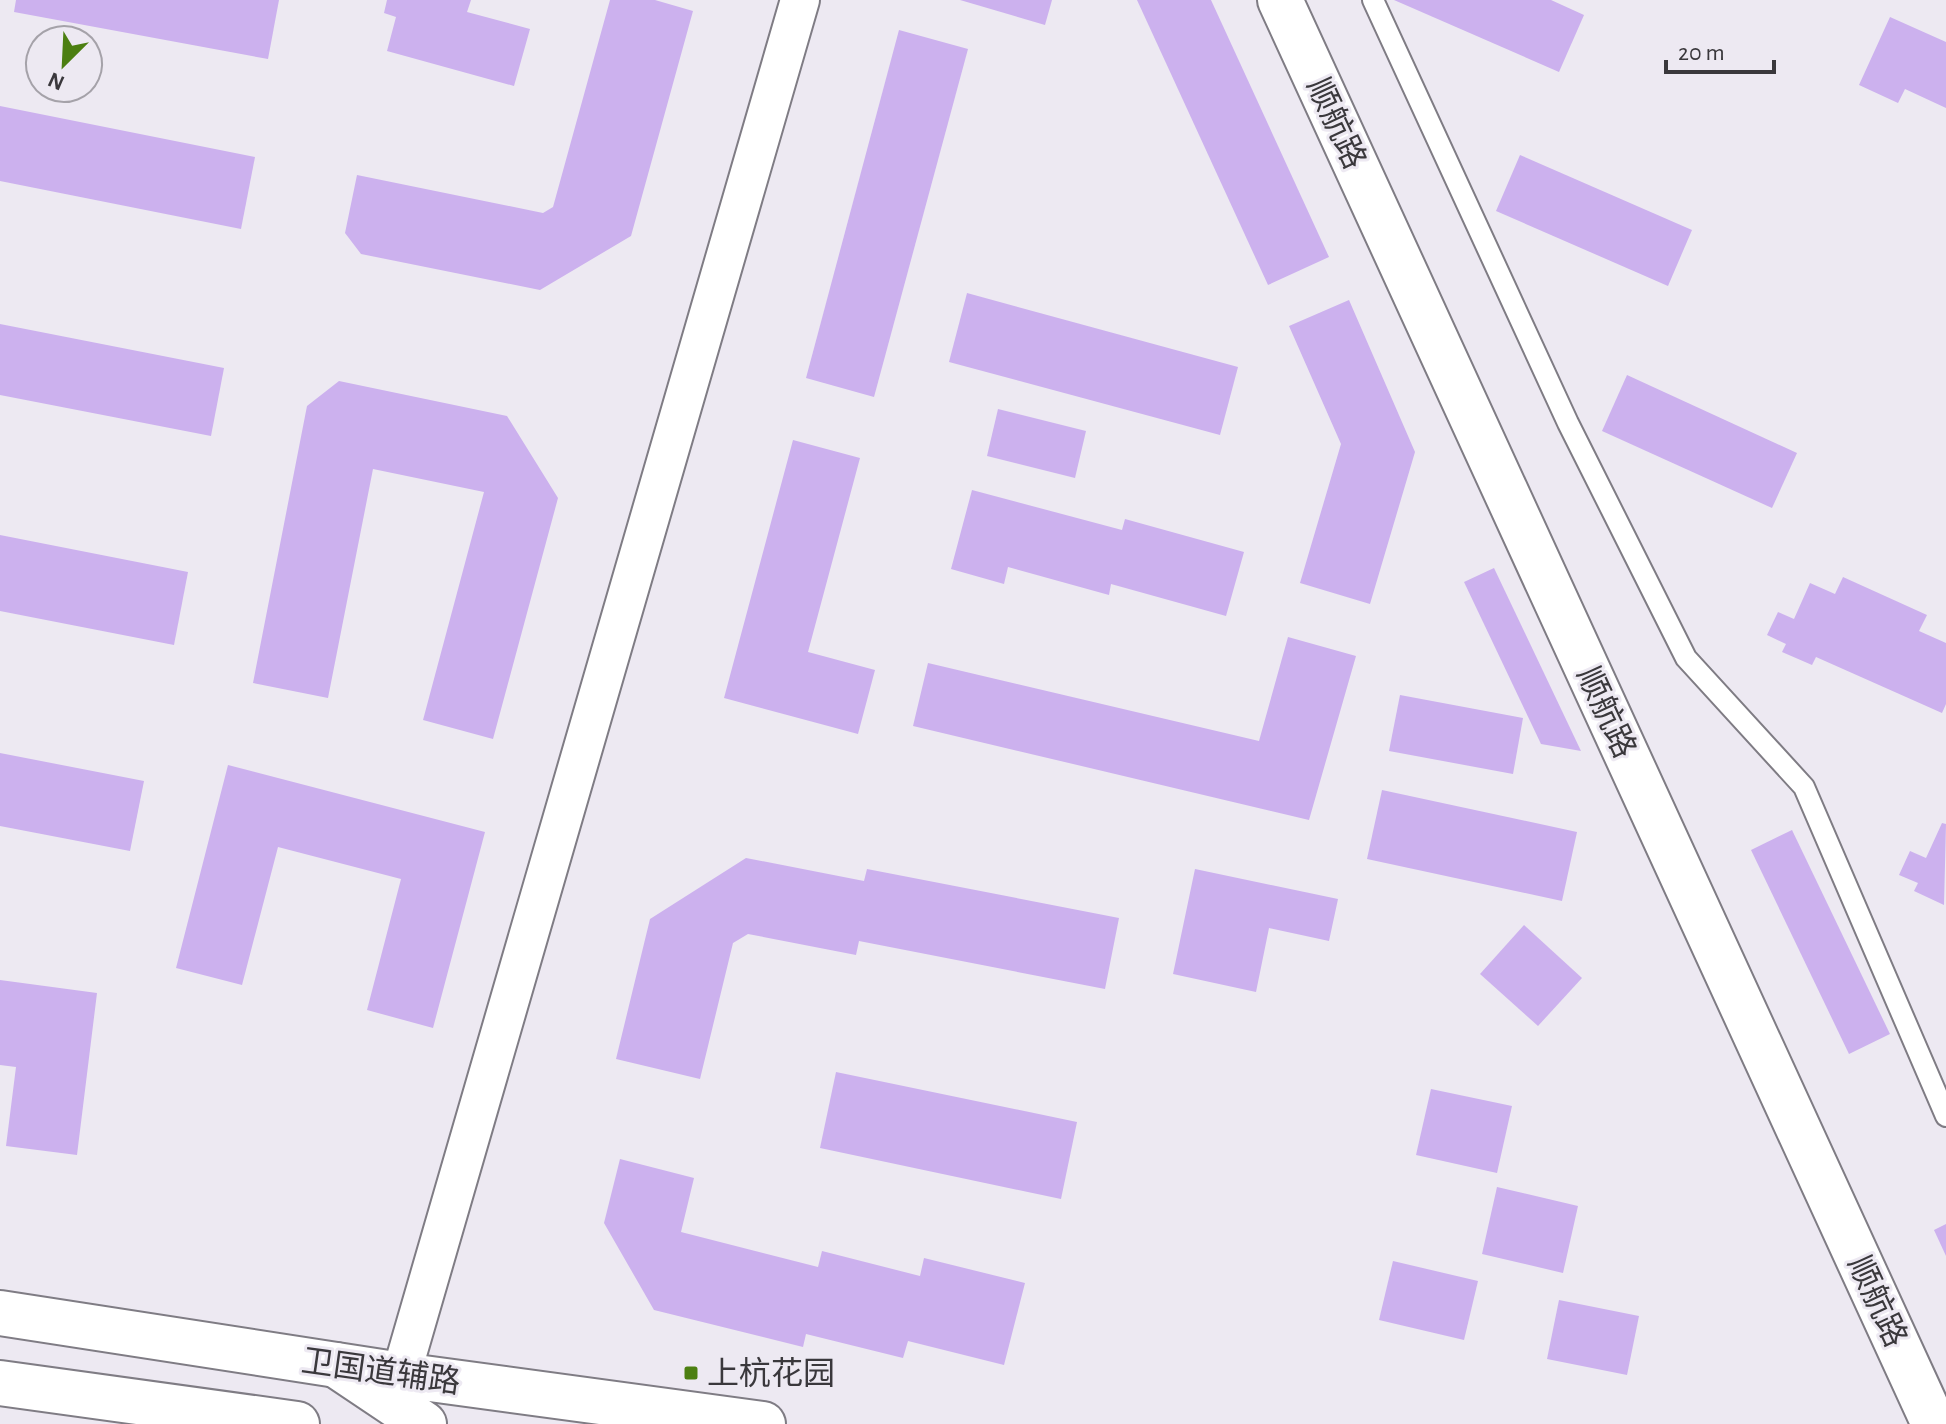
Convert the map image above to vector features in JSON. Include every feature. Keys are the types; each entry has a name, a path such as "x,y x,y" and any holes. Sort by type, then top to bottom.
{"main road":[{"name":"顺航路","path":"1280,0 1934,1424"},
{"name":"卫国道辅路","path":"0,1313 401,1375 763,1424"},
{"path":"336,1365 424,1424"},
{"path":"0,1383 297,1424"}],"street":[{"path":"401,1375 800,0"}],"lane":[{"path":"1373,0 1568,423 1686,658 1804,787 1946,1116"}],"building":[{"path":"16,0 279,0 268,59 104,29 104,24 79,24 14,12"},
{"path":"387,0 471,0 467,12 530,29 514,86 387,51 396,17 384,13"},
{"path":"610,0 655,0 693,11 631,236 540,290 361,254 345,233 357,175 543,213 553,207"},
{"path":"960,0 1052,0 1045,25"},
{"path":"1137,0 1211,0 1329,257 1268,285"},
{"path":"1394,0 1551,0 1584,15 1559,72"},
{"path":"1890,17 1946,42 1946,108 1905,89 1898,103 1859,85"},
{"path":"899,30 968,49 874,397 806,378"},
{"path":"0,106 255,157 241,229 0,181"},
{"path":"1520,155 1692,230 1668,286 1496,211"},
{"path":"967,293 1238,367 1220,435 949,362"},
{"path":"1349,300 1415,452 1370,604 1300,583 1341,444 1289,326"},
{"path":"0,324 224,368 211,436 0,395"},
{"path":"1627,375 1797,453 1772,508 1602,431"},
{"path":"339,381 507,416 558,498 493,739 423,720 484,492 373,469 328,698 253,683 307,406"},
{"path":"998,409 1086,431 1075,478 987,456"},
{"path":"793,440 860,458 808,652 875,670 858,734 724,698"},
{"path":"972,490 1122,530 1125,519 1244,552 1226,616 1111,584 1109,595 1008,567 1004,584 951,569"},
{"path":"0,535 188,572 174,645 0,611"},
{"path":"1494,568 1581,751 1541,744 1464,582"},
{"path":"1843,577 1927,615 1919,631 1946,643 1946,704 1942,713 1816,657 1812,665 1782,652 1786,644 1767,635 1778,612 1794,619 1810,583 1835,594"},
{"path":"1288,637 1356,656 1309,820 913,726 928,663 1259,741"},
{"path":"1400,695 1523,718 1513,774 1389,751"},
{"path":"0,753 144,781 130,851 0,826"},
{"path":"228,765 485,832 433,1028 367,1010 401,879 278,847 242,985 176,968"},
{"path":"1382,790 1577,832 1562,901 1367,859"},
{"path":"1942,823 1946,824 1944,905 1914,891 1918,883 1899,875 1910,851 1926,858"},
{"path":"1792,830 1890,1034 1849,1054 1751,850"},
{"path":"746,858 864,881 867,869 1119,918 1105,989 859,941 856,955 748,934 733,943 700,1079 616,1059 650,919"},
{"path":"1195,869 1338,899 1329,941 1269,928 1256,992 1173,974"},
{"path":"1524,925 1582,978 1538,1026 1480,974"},
{"path":"0,980 97,993 77,1155 6,1146 16,1067 0,1065"},
{"path":"836,1072 1077,1122 1061,1199 820,1148"},
{"path":"1431,1089 1512,1106 1497,1173 1416,1155"},
{"path":"620,1159 694,1178 681,1232 818,1267 822,1251 920,1276 924,1258 1025,1283 1004,1365 908,1341 903,1358 806,1334 803,1347 654,1310 604,1223"},
{"path":"1497,1187 1578,1206 1563,1273 1482,1254"},
{"path":"1946,1224 1946,1256 1934,1230"},
{"path":"1393,1261 1478,1281 1464,1340 1379,1320"},
{"path":"1559,1300 1639,1316 1627,1375 1547,1359"}],"place":[{"name":"上杭花园","path":"691,1373"}]}
